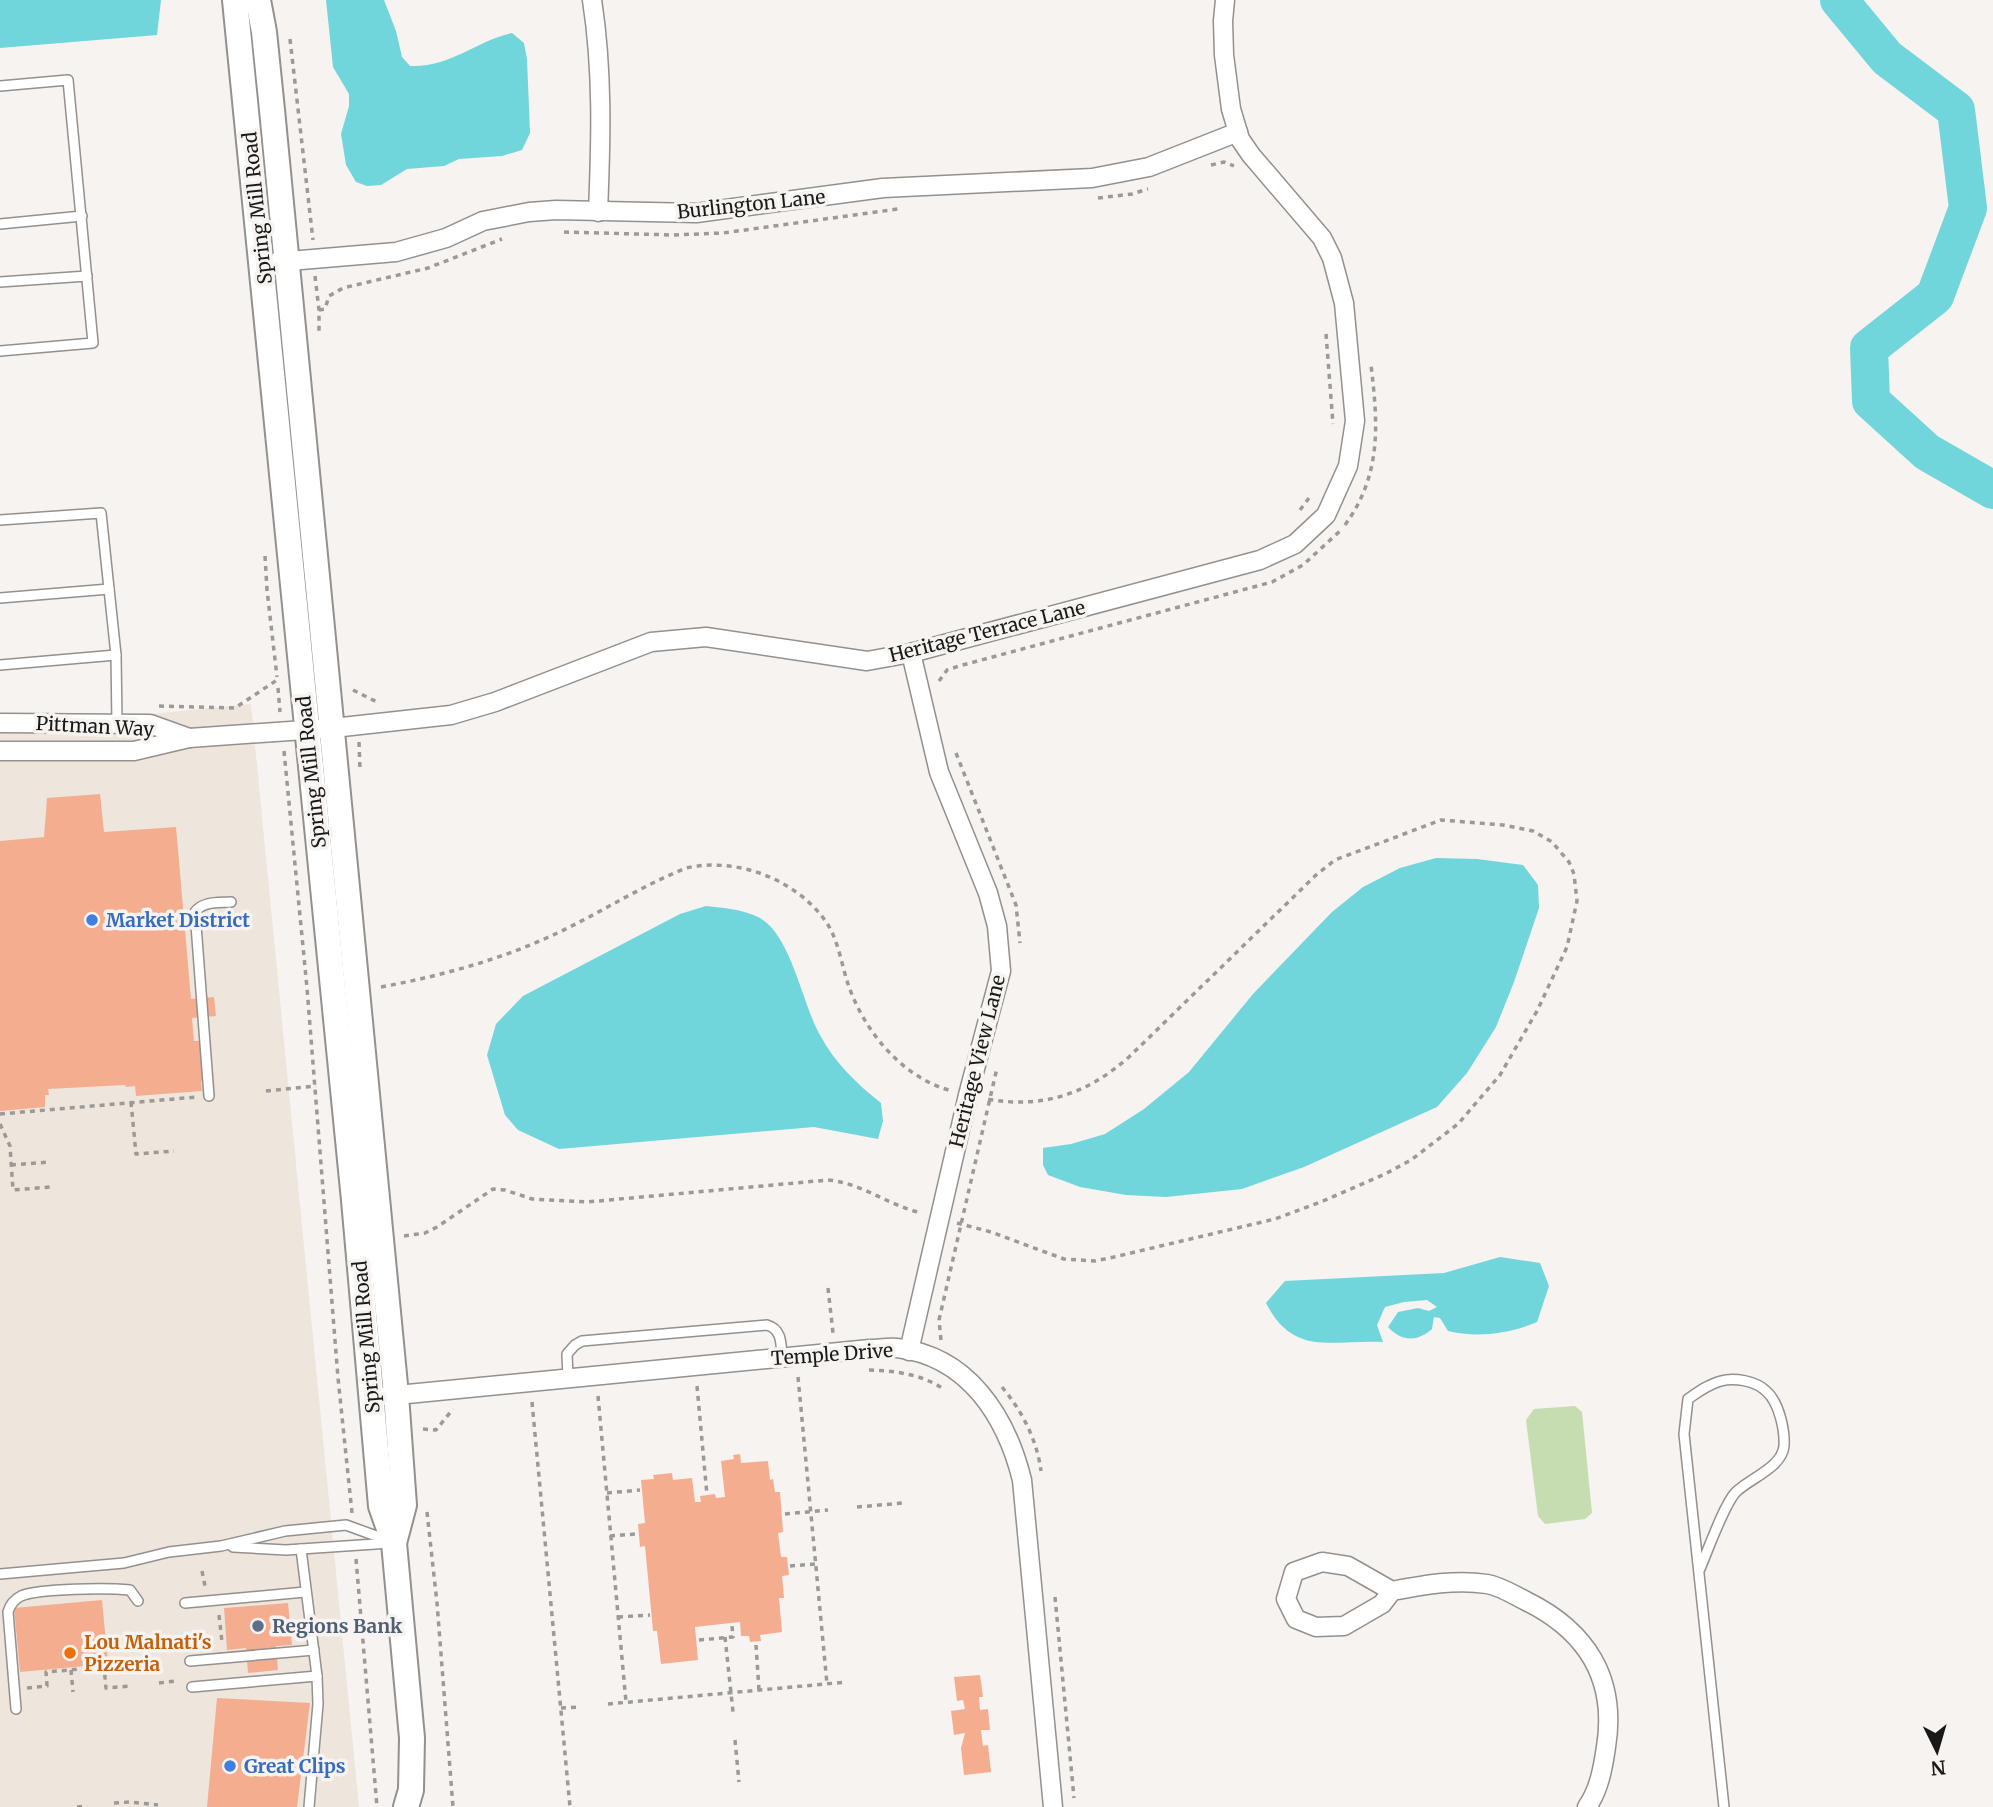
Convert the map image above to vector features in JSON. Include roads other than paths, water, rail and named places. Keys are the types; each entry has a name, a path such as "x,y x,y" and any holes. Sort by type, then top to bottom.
{"street":[{"name":"Spring Mill Road","path":"235,0 354,1200 381,1506 394,1543 412,1738 411,1801"},
{"name":"Spring Mill Road","path":"258,0 264,32 287,261 396,1395 404,1505 394,1543"},
{"path":"592,0 601,71 602,140 598,212"},
{"path":"1225,0 1224,55 1231,109 1238,132"},
{"name":"Burlington Lane","path":"262,263 396,252 446,238 483,221 529,212 556,210 696,214 883,188 1092,178 1149,167 1238,132"},
{"name":"Heritage Terrace Lane","path":"307,730 423,719 472,709 651,642 706,637 867,661 911,653 1259,559 1295,544 1326,515 1348,466 1354,421 1344,303 1332,258 1322,238 1251,155 1238,132"},
{"name":"Heritage View Lane","path":"909,1351 968,1095 1001,971 997,926 988,893 939,772 911,653"},
{"name":"Pittman Way","path":"0,723 150,724 189,738"},
{"name":"Pittman Way","path":"0,751 134,751 189,738 307,730"},
{"name":"Temple Drive","path":"371,1397 870,1349 897,1348 950,1366 970,1381 1003,1423 1015,1449 1026,1509 1053,1807"},
{"path":"1392,1591 1382,1604 1344,1626 1316,1627 1296,1619 1286,1599 1294,1572 1322,1562 1348,1566 1392,1591 1455,1581 1490,1584 1542,1609 1566,1627 1582,1645 1600,1670 1608,1697 1608,1733 1604,1763 1594,1797 1587,1807"}],"lane":[{"path":"0,86 68,80 93,343 0,351"},
{"path":"0,224 82,216"},
{"path":"0,282 87,276"},
{"path":"0,520 102,513 116,655 117,724"},
{"path":"0,598 109,589"},
{"path":"0,665 116,655"},
{"path":"205,1096 195,912 199,906 231,902"},
{"path":"568,1378 567,1354 582,1341 767,1325 773,1327 779,1335 782,1357"},
{"path":"1699,1571 1735,1494 1769,1469 1784,1450 1784,1434 1777,1408 1766,1391 1743,1380 1722,1380 1703,1388 1688,1399 1684,1434 1724,1807"},
{"path":"0,1574 124,1563 169,1552 221,1546 285,1531 346,1525 394,1543"},
{"path":"221,1546 301,1549 394,1543"},
{"path":"301,1549 318,1704 309,1807"},
{"path":"16,1709 8,1612 13,1602 25,1595 104,1588 130,1590 138,1601"},
{"path":"185,1603 305,1592"},
{"path":"190,1661 314,1650"},
{"path":"192,1687 317,1676"}],"water":[{"path":"0,0 161,0 157,35 0,48"},
{"path":"326,0 384,0 396,31 402,57 410,66 450,59 512,33 524,43 527,59 530,133 522,150 502,156 459,159 444,166 407,169 381,185 367,186 356,182 346,165 341,134 349,106 349,94 333,67"},
{"path":"1436,858 1477,859 1523,865 1538,885 1539,908 1496,1027 1467,1073 1437,1107 1304,1167 1242,1189 1166,1197 1126,1195 1080,1187 1048,1175 1043,1165 1043,1148 1071,1144 1105,1134 1144,1109 1189,1072 1253,994 1332,912 1363,887 1400,868"},
{"path":"706,906 758,917 769,925 779,938 795,970 814,1022 832,1055 881,1103 883,1121 878,1139 814,1127 559,1149 518,1130 505,1115 487,1055 496,1024 523,996 680,914"},
{"path":"1500,1257 1540,1263 1549,1286 1537,1322 1504,1332 1470,1334 1448,1331 1440,1318 1434,1317 1432,1329 1415,1338 1404,1338 1388,1327 1398,1312 1418,1308 1429,1311 1437,1307 1427,1300 1404,1302 1385,1307 1377,1325 1383,1342 1316,1342 1289,1332 1266,1303 1285,1281 1444,1273"}],"waterway":[{"path":"1839,0 1887,58 1956,110 1968,208 1935,296 1869,348 1871,401 1927,452 1993,490"}],"place":[{"name":"Market District","path":"92,920"},
{"name":"Regions Bank","path":"258,1626"},
{"name":"Lou Malnati's Pizzeria","path":"70,1653"},
{"name":"Great Clips","path":"230,1766"}]}
